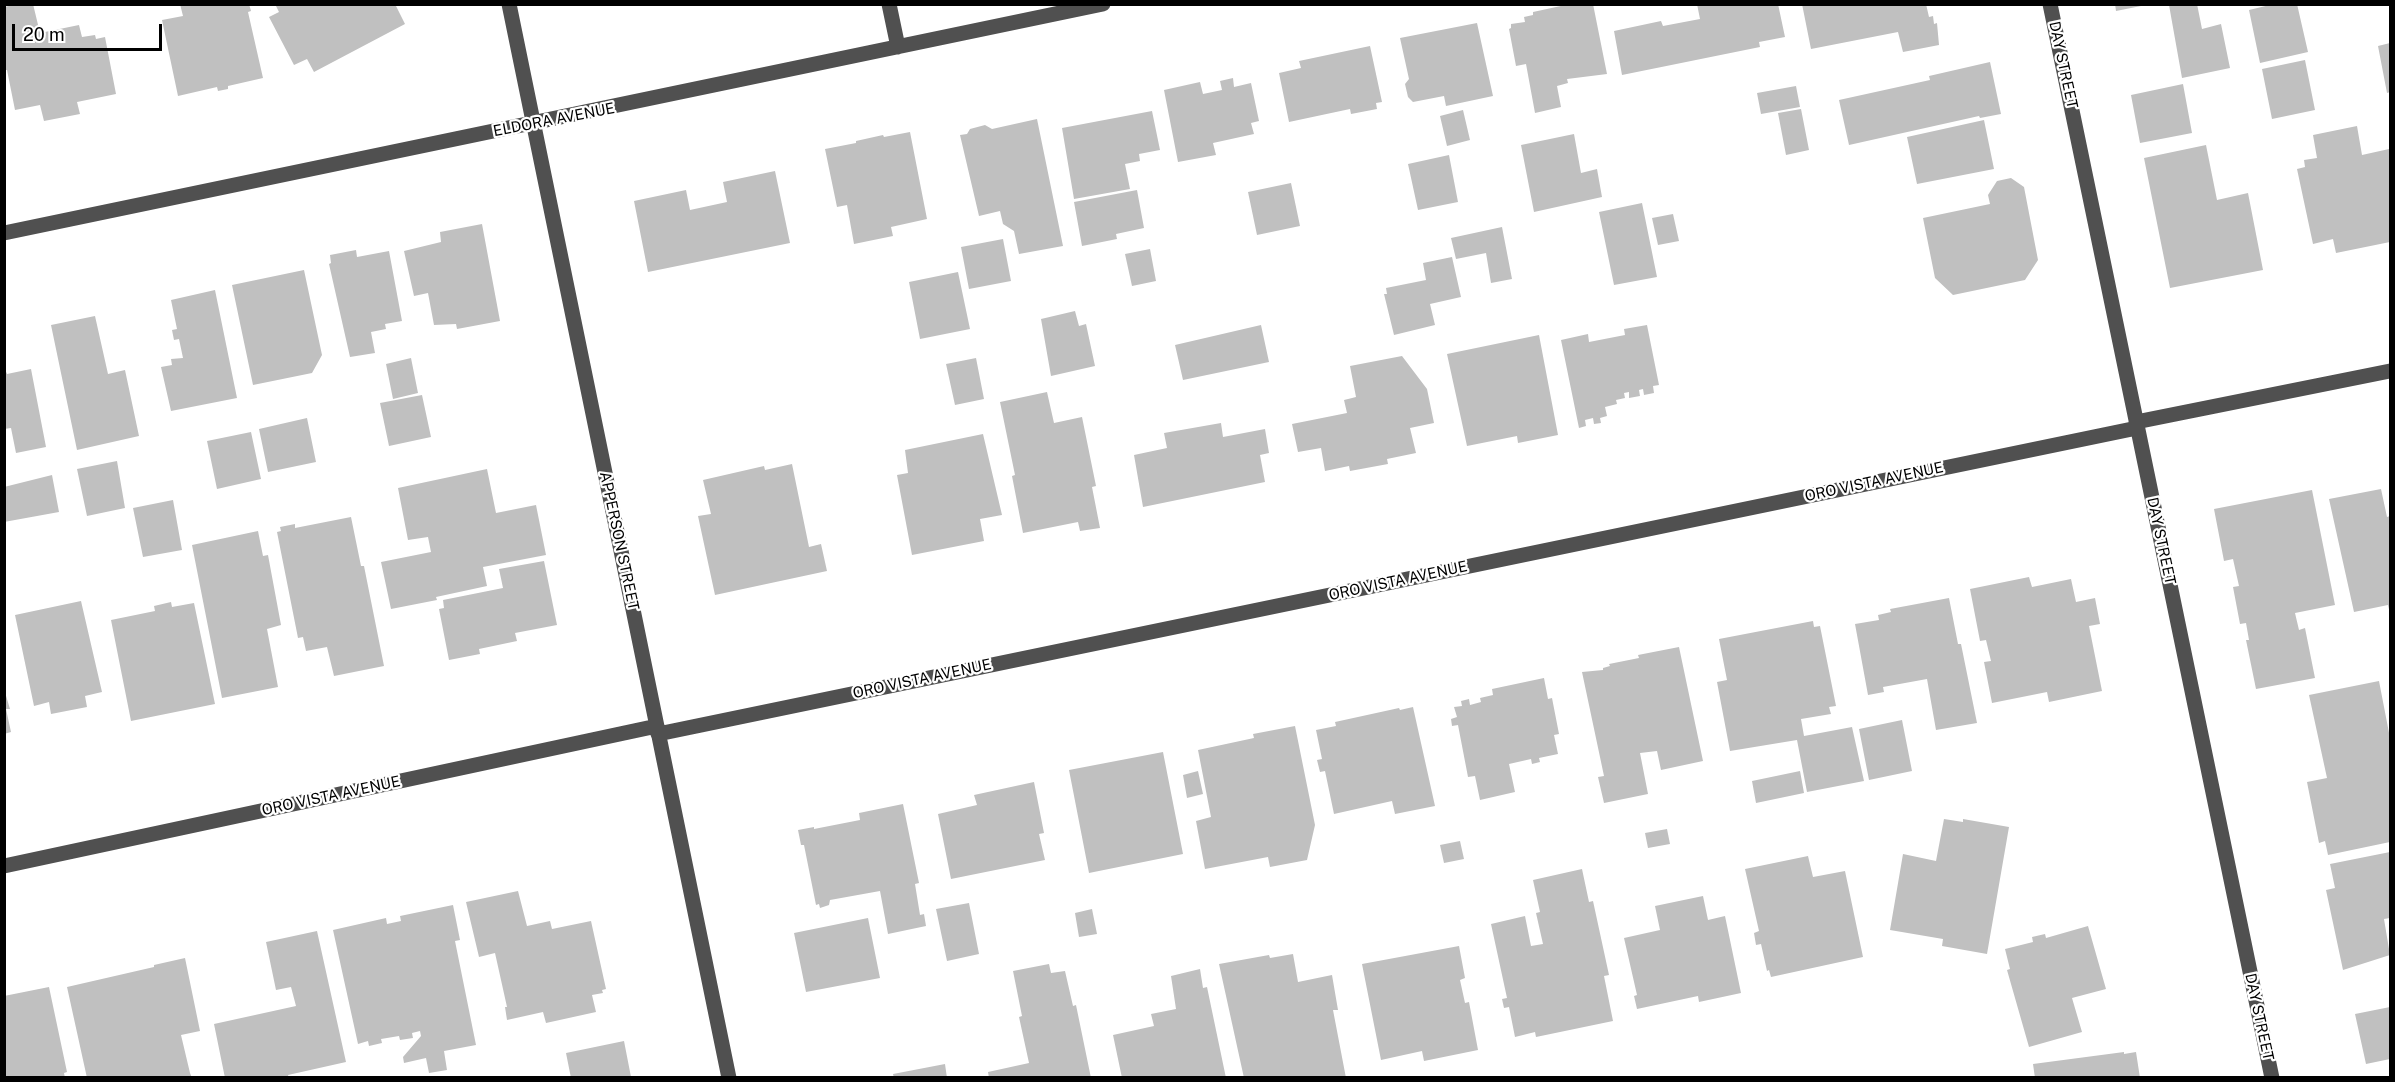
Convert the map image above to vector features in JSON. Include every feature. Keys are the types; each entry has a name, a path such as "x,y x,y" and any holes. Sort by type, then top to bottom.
{"street":[{"name":"APPERSON STREET","path":"509,4 729,1077"},
{"path":"889,4 898,47"},
{"name":"ELDORA AVENUE","path":"4,234 1103,4"},
{"name":"DAY STREET","path":"2050,4 2272,1077"},
{"name":"ORO VISTA AVENUE","path":"4,866 2391,371"}],"building":[{"path":"33,4 40,33 79,25 82,37 95,35 96,39 105,37 116,94 77,102 80,114 44,121 40,105 15,110 7,70 4,70 4,7"},
{"path":"180,4 249,4 251,11 248,12 263,78 228,86 228,89 218,91 217,87 178,96 162,20 183,16"},
{"path":"275,4 395,4 405,24 314,72 307,59 294,65 269,17 279,12"},
{"path":"1570,4 1593,4 1607,74 1567,79 1568,83 1557,86 1561,107 1535,113 1526,64 1516,66 1509,29 1511,24 1525,22 1524,17 1533,15 1533,12"},
{"path":"1697,4 1778,4 1785,37 1759,42 1760,47 1622,75 1614,31 1661,21 1663,26 1700,19"},
{"path":"1802,4 1926,4 1929,17 1933,16 1934,24 1937,23 1939,45 1903,52 1898,32 1811,49"},
{"path":"2115,4 2141,4 2141,6 2116,11"},
{"path":"2197,4 2202,29 2221,24 2230,68 2182,78 2169,5"},
{"path":"2274,4 2297,4 2308,52 2260,63 2249,10"},
{"path":"1477,23 1493,96 1446,106 1444,96 1413,102 1408,97 1405,84 1409,79 1400,38"},
{"path":"2390,43 2390,92 2387,93 2378,46"},
{"path":"1370,46 1382,102 1376,103 1377,109 1351,114 1350,109 1289,122 1279,73 1301,68 1299,61"},
{"path":"2305,60 2315,110 2272,119 2262,69"},
{"path":"1990,62 2001,114 1980,118 1979,116 1849,145 1839,100 1930,80 1929,76"},
{"path":"1233,78 1234,87 1251,83 1259,121 1251,123 1254,134 1213,143 1216,155 1178,162 1164,90 1200,82 1203,94 1222,90 1220,81"},
{"path":"2183,84 2192,133 2140,143 2131,95"},
{"path":"1796,86 1800,107 1761,114 1757,93"},
{"path":"1801,109 1809,150 1786,155 1778,113"},
{"path":"1463,110 1470,140 1447,146 1440,116"},
{"path":"1152,111 1160,150 1139,154 1140,161 1125,164 1130,189 1074,199 1062,128"},
{"path":"1037,119 1063,246 1019,254 1014,231 1003,224 1000,211 979,216 960,135 967,134 970,129 985,125 992,129"},
{"path":"1984,120 1994,169 1917,184 1907,137"},
{"path":"2357,126 2362,155 2389,149 2390,242 2336,253 2333,239 2313,244 2297,169 2305,167 2304,160 2317,158 2313,135"},
{"path":"910,132 927,219 891,227 893,236 854,244 847,205 837,207 825,149 883,135 884,137"},
{"path":"1574,134 1581,173 1597,169 1602,197 1534,212 1521,145"},
{"path":"2206,145 2217,200 2248,193 2263,270 2170,288 2144,158"},
{"path":"1449,155 1458,202 1418,210 1408,164"},
{"path":"775,171 790,243 648,272 634,201 686,190 690,210 727,202 723,182"},
{"path":"2011,178 2024,187 2038,260 2025,280 1953,295 1935,278 1923,218 1990,204 1988,195 1997,181"},
{"path":"1291,183 1300,226 1257,235 1248,192"},
{"path":"1137,190 1144,228 1116,234 1117,239 1082,246 1074,202"},
{"path":"1642,203 1657,277 1614,285 1599,212"},
{"path":"1673,214 1679,241 1658,245 1652,218"},
{"path":"482,224 500,321 457,329 456,324 434,325 428,293 414,296 404,251 441,242 440,232"},
{"path":"1502,227 1512,279 1491,283 1486,253 1456,259 1451,238"},
{"path":"1003,239 1011,281 969,289 961,247"},
{"path":"1150,249 1156,281 1132,286 1125,254"},
{"path":"356,250 357,257 389,251 402,321 385,324 386,329 371,332 375,353 350,357 329,264 331,263 330,255"},
{"path":"1452,257 1461,297 1430,304 1435,325 1394,335 1384,294 1387,294 1386,288 1426,280 1423,263"},
{"path":"304,270 322,355 312,373 253,385 232,285"},
{"path":"958,272 970,329 920,339 909,282"},
{"path":"215,290 237,398 171,411 161,367 172,365 171,359 183,358 179,339 174,340 172,330 177,329 171,300"},
{"path":"1075,311 1079,326 1086,324 1095,366 1051,376 1041,319"},
{"path":"95,316 108,374 125,370 139,436 77,450 51,325"},
{"path":"1261,325 1269,362 1183,380 1175,345"},
{"path":"1647,325 1659,385 1653,386 1654,393 1644,395 1643,389 1639,390 1640,396 1629,398 1629,392 1624,393 1625,398 1616,400 1617,404 1605,407 1607,416 1600,418 1601,423 1594,424 1593,418 1585,420 1586,426 1579,428 1561,340 1588,334 1589,342 1625,335 1624,329"},
{"path":"1539,335 1558,435 1518,443 1517,436 1467,446 1447,354"},
{"path":"1402,356 1427,389 1434,423 1410,428 1416,453 1387,459 1388,464 1350,471 1349,466 1325,471 1321,448 1298,452 1292,424 1347,413 1344,400 1356,397 1350,366"},
{"path":"411,358 418,393 393,399 386,364"},
{"path":"976,358 984,399 955,405 946,364"},
{"path":"4,367 7,374 31,369 46,447 16,453 11,428 4,429"},
{"path":"1047,392 1054,423 1082,417 1096,486 1092,487 1100,528 1080,531 1078,522 1023,533 1012,476 1015,475 1000,402"},
{"path":"422,395 431,437 389,446 380,403"},
{"path":"307,418 316,462 268,472 259,429"},
{"path":"1221,423 1223,437 1265,429 1269,453 1260,455 1265,482 1143,507 1134,455 1167,448 1164,433"},
{"path":"251,432 261,479 217,489 207,441"},
{"path":"983,434 1002,515 980,519 984,541 912,555 897,475 908,473 905,450"},
{"path":"117,461 125,508 87,516 77,469"},
{"path":"792,464 809,547 821,544 827,571 715,595 698,516 711,514 703,480 764,466 765,470"},
{"path":"487,469 496,513 536,505 546,555 483,567 487,586 436,597 437,600 391,609 381,562 431,552 428,537 408,540 398,488"},
{"path":"52,475 59,512 4,522 4,487"},
{"path":"2381,489 2387,517 2390,516 2390,614 2388,605 2354,612 2329,499"},
{"path":"2312,490 2335,605 2295,613 2299,630 2305,628 2315,678 2256,689 2246,640 2249,640 2246,623 2240,624 2233,587 2239,586 2233,559 2224,561 2214,509"},
{"path":"173,500 182,550 143,557 133,508"},
{"path":"351,517 361,566 364,566 384,666 334,676 327,647 306,651 303,637 298,638 277,532 281,531 280,527 295,524 295,528"},
{"path":"258,531 263,556 268,555 281,625 267,629 278,687 222,698 192,545"},
{"path":"544,561 557,625 515,633 517,641 479,649 480,654 449,660 439,609 444,608 443,600 503,588 499,569"},
{"path":"2029,577 2032,587 2071,579 2076,602 2095,598 2100,624 2089,626 2102,691 2049,702 2047,692 1992,703 1984,662 1991,661 1986,640 1980,641 1970,589"},
{"path":"1949,598 1977,723 1936,730 1927,679 1883,687 1884,692 1868,695 1855,624 1879,620 1878,615 1891,612 1890,609"},
{"path":"81,601 102,692 85,696 87,707 51,714 49,702 34,706 15,615"},
{"path":"171,602 172,607 194,603 215,704 131,721 111,620 155,611 154,606"},
{"path":"1813,621 1814,627 1820,626 1836,706 1829,707 1831,714 1801,719 1804,736 1852,727 1864,781 1807,792 1797,740 1730,751 1717,682 1727,680 1719,639"},
{"path":"1679,647 1703,761 1661,770 1657,751 1640,753 1648,794 1604,803 1598,777 1604,776 1582,672 1603,670 1610,666 1609,664 1639,658 1638,655"},
{"path":"1544,678 1548,699 1552,698 1559,734 1554,735 1558,754 1539,758 1540,762 1532,764 1531,759 1509,764 1515,792 1480,800 1475,776 1468,777 1458,725 1452,726 1451,719 1457,717 1454,707 1462,706 1461,701 1469,699 1470,705 1481,702 1480,698 1493,695 1492,689"},
{"path":"2379,681 2390,738 2390,842 2328,855 2325,841 2319,843 2307,782 2327,778 2309,695"},
{"path":"4,689 10,709 6,709 11,732 4,734"},
{"path":"1413,707 1435,806 1395,814 1392,801 1334,814 1325,771 1320,772 1317,760 1322,759 1316,730 1336,726 1335,722"},
{"path":"1902,720 1912,771 1869,780 1859,729"},
{"path":"1295,726 1315,825 1307,860 1270,867 1268,857 1205,869 1196,821 1211,817 1198,750 1254,738 1253,734"},
{"path":"1163,752 1183,854 1089,873 1069,770"},
{"path":"1198,771 1203,794 1187,798 1183,775"},
{"path":"1800,771 1804,793 1756,803 1752,781"},
{"path":"1034,782 1044,833 1039,834 1045,860 951,879 938,814 977,805 974,795"},
{"path":"903,804 919,883 915,884 920,915 924,914 926,926 888,934 880,891 830,900 829,905 820,908 819,904 816,905 804,845 801,845 798,830 860,820 859,813"},
{"path":"1944,819 1963,822 1963,819 2009,827 1987,954 1942,946 1943,939 1890,930 1903,854 1936,861"},
{"path":"1667,829 1670,844 1648,848 1645,833"},
{"path":"1460,841 1464,859 1444,863 1440,845"},
{"path":"2390,852 2390,918 2384,919 2390,955 2343,970 2326,890 2335,888 2330,864"},
{"path":"1808,856 1813,877 1845,871 1863,957 1771,977 1769,970 1767,971 1761,944 1756,945 1754,933 1759,931 1745,869"},
{"path":"1582,869 1589,902 1593,901 1609,975 1604,976 1613,1021 1536,1037 1535,1032 1515,1037 1509,1007 1504,1008 1502,999 1507,998 1491,924 1525,916 1531,946 1543,944 1536,913 1540,912 1533,880"},
{"path":"518,891 527,926 550,921 552,929 591,921 606,989 602,990 603,993 592,995 596,1012 546,1023 543,1012 507,1020 505,1007 507,1007 495,953 479,957 466,902"},
{"path":"1703,896 1708,920 1725,916 1741,993 1699,1002 1698,996 1637,1009 1634,996 1637,995 1624,938 1660,930 1655,906"},
{"path":"969,903 979,954 947,961 936,909"},
{"path":"453,905 460,940 455,941 476,1045 444,1051 447,1070 429,1073 426,1058 404,1063 403,1057 421,1036 420,1031 412,1033 413,1038 400,1040 399,1036 381,1039 382,1043 369,1046 368,1041 358,1044 333,930 386,918 387,924 401,921 400,916"},
{"path":"1092,909 1097,934 1079,937 1075,913"},
{"path":"868,918 880,978 806,992 794,933"},
{"path":"2088,926 2106,989 2072,998 2082,1032 2029,1047 2007,970 2010,969 2005,949 2033,942 2032,937 2045,934 2046,938"},
{"path":"317,931 346,1062 288,1075 289,1078 225,1078 214,1024 296,1006 291,987 276,990 266,942"},
{"path":"1459,946 1465,978 1460,980 1465,1003 1469,1002 1478,1050 1424,1061 1422,1051 1381,1060 1362,964"},
{"path":"1293,954 1298,982 1332,975 1338,1010 1333,1010 1346,1078 1244,1078 1219,964 1269,955 1270,958"},
{"path":"185,958 200,1031 181,1035 192,1078 87,1078 67,987"},
{"path":"1049,964 1051,973 1065,971 1073,1006 1076,1005 1091,1078 989,1078 988,1072 1029,1063 1019,1017 1022,1016 1013,971"},
{"path":"1200,969 1203,988 1207,987 1226,1078 1122,1078 1113,1035 1154,1026 1151,1014 1176,1009 1171,976"},
{"path":"49,987 67,1072 64,1073 65,1078 4,1078 4,996"},
{"path":"2390,1007 2390,1059 2366,1064 2355,1014"},
{"path":"624,1041 631,1077 571,1078 566,1053"},
{"path":"2124,1052 2124,1054 2136,1052 2140,1078 2035,1078 2033,1064"},
{"path":"945,1064 947,1078 894,1078 893,1074"}]}
